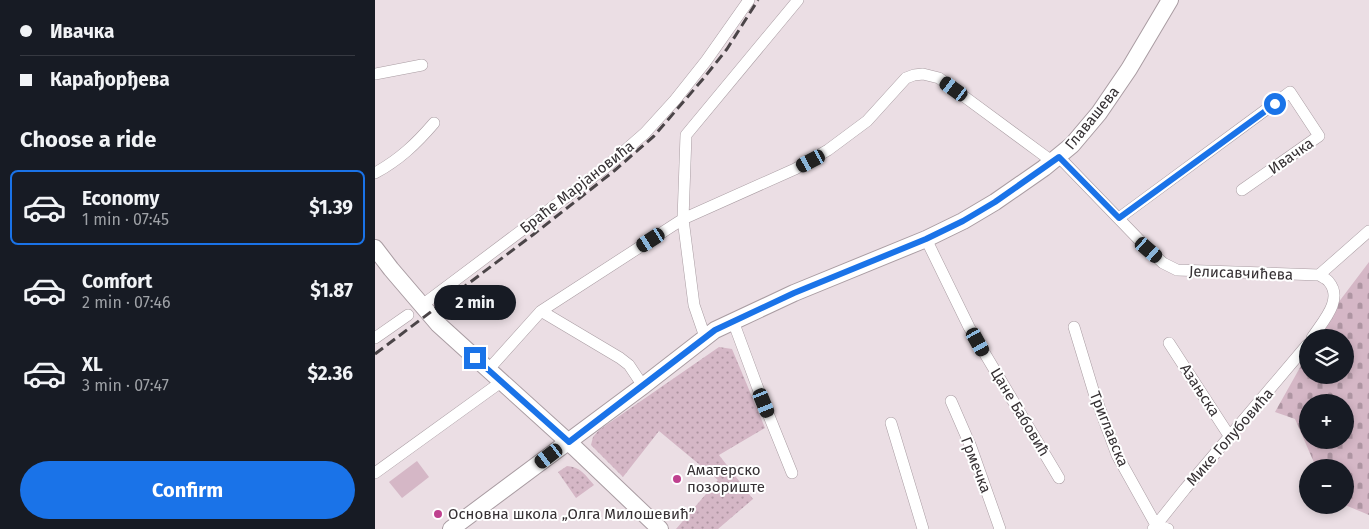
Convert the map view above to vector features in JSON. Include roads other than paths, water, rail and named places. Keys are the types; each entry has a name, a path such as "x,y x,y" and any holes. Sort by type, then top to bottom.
{"main road":[{"name":"Главашева","path":"451,529 643,386 705,336 794,293 926,239 983,210 1056,159 1082,134 1107,102 1170,0"},
{"path":"375,248 415,311 438,324 569,442 660,529"}],"street":[{"name":"Браће Марјановића","path":"375,338 415,311 606,168 645,133 675,100 706,61 749,0"},
{"path":"705,336 694,305 683,219 686,135 798,0"},
{"path":"375,74 422,65"},
{"name":"Јелисавчићева","path":"488,370 541,312 683,219 795,169 828,150 867,121 899,84 914,75 923,74 939,78 1056,159 1119,218 1163,263 1177,270 1319,275"},
{"name":"Ивачка","path":"1119,218 1290,92 1319,136 1242,190"},
{"path":"375,173 395,162 408,151 434,123"},
{"path":"1318,329 1334,304 1334,294 1329,282 1319,275 1369,231"},
{"name":"Цане Бабовић","path":"926,239 969,326 1059,478"},
{"path":"541,312 620,358 629,365 643,386"},
{"path":"733,321 792,473"},
{"name":"Триглавска","path":"1074,327 1094,393 1117,455 1155,527"},
{"name":"Азањска","path":"1169,343 1230,438"},
{"name":"Мике Голубовића","path":"1155,527 1299,355"},
{"path":"375,473 501,382"},
{"name":"Грмечка","path":"951,401 971,447 1000,529"},
{"path":"891,423 923,529"},
{"path":"1155,527 1168,529"}],"railway":[{"path":"375,354 534,234 614,171 654,136 727,49 758,0"}],"place":[{"name":"Аматерско позориште","path":"677,479"},
{"name":"Основна школа „Олга Милошевић”","path":"438,514"}]}
